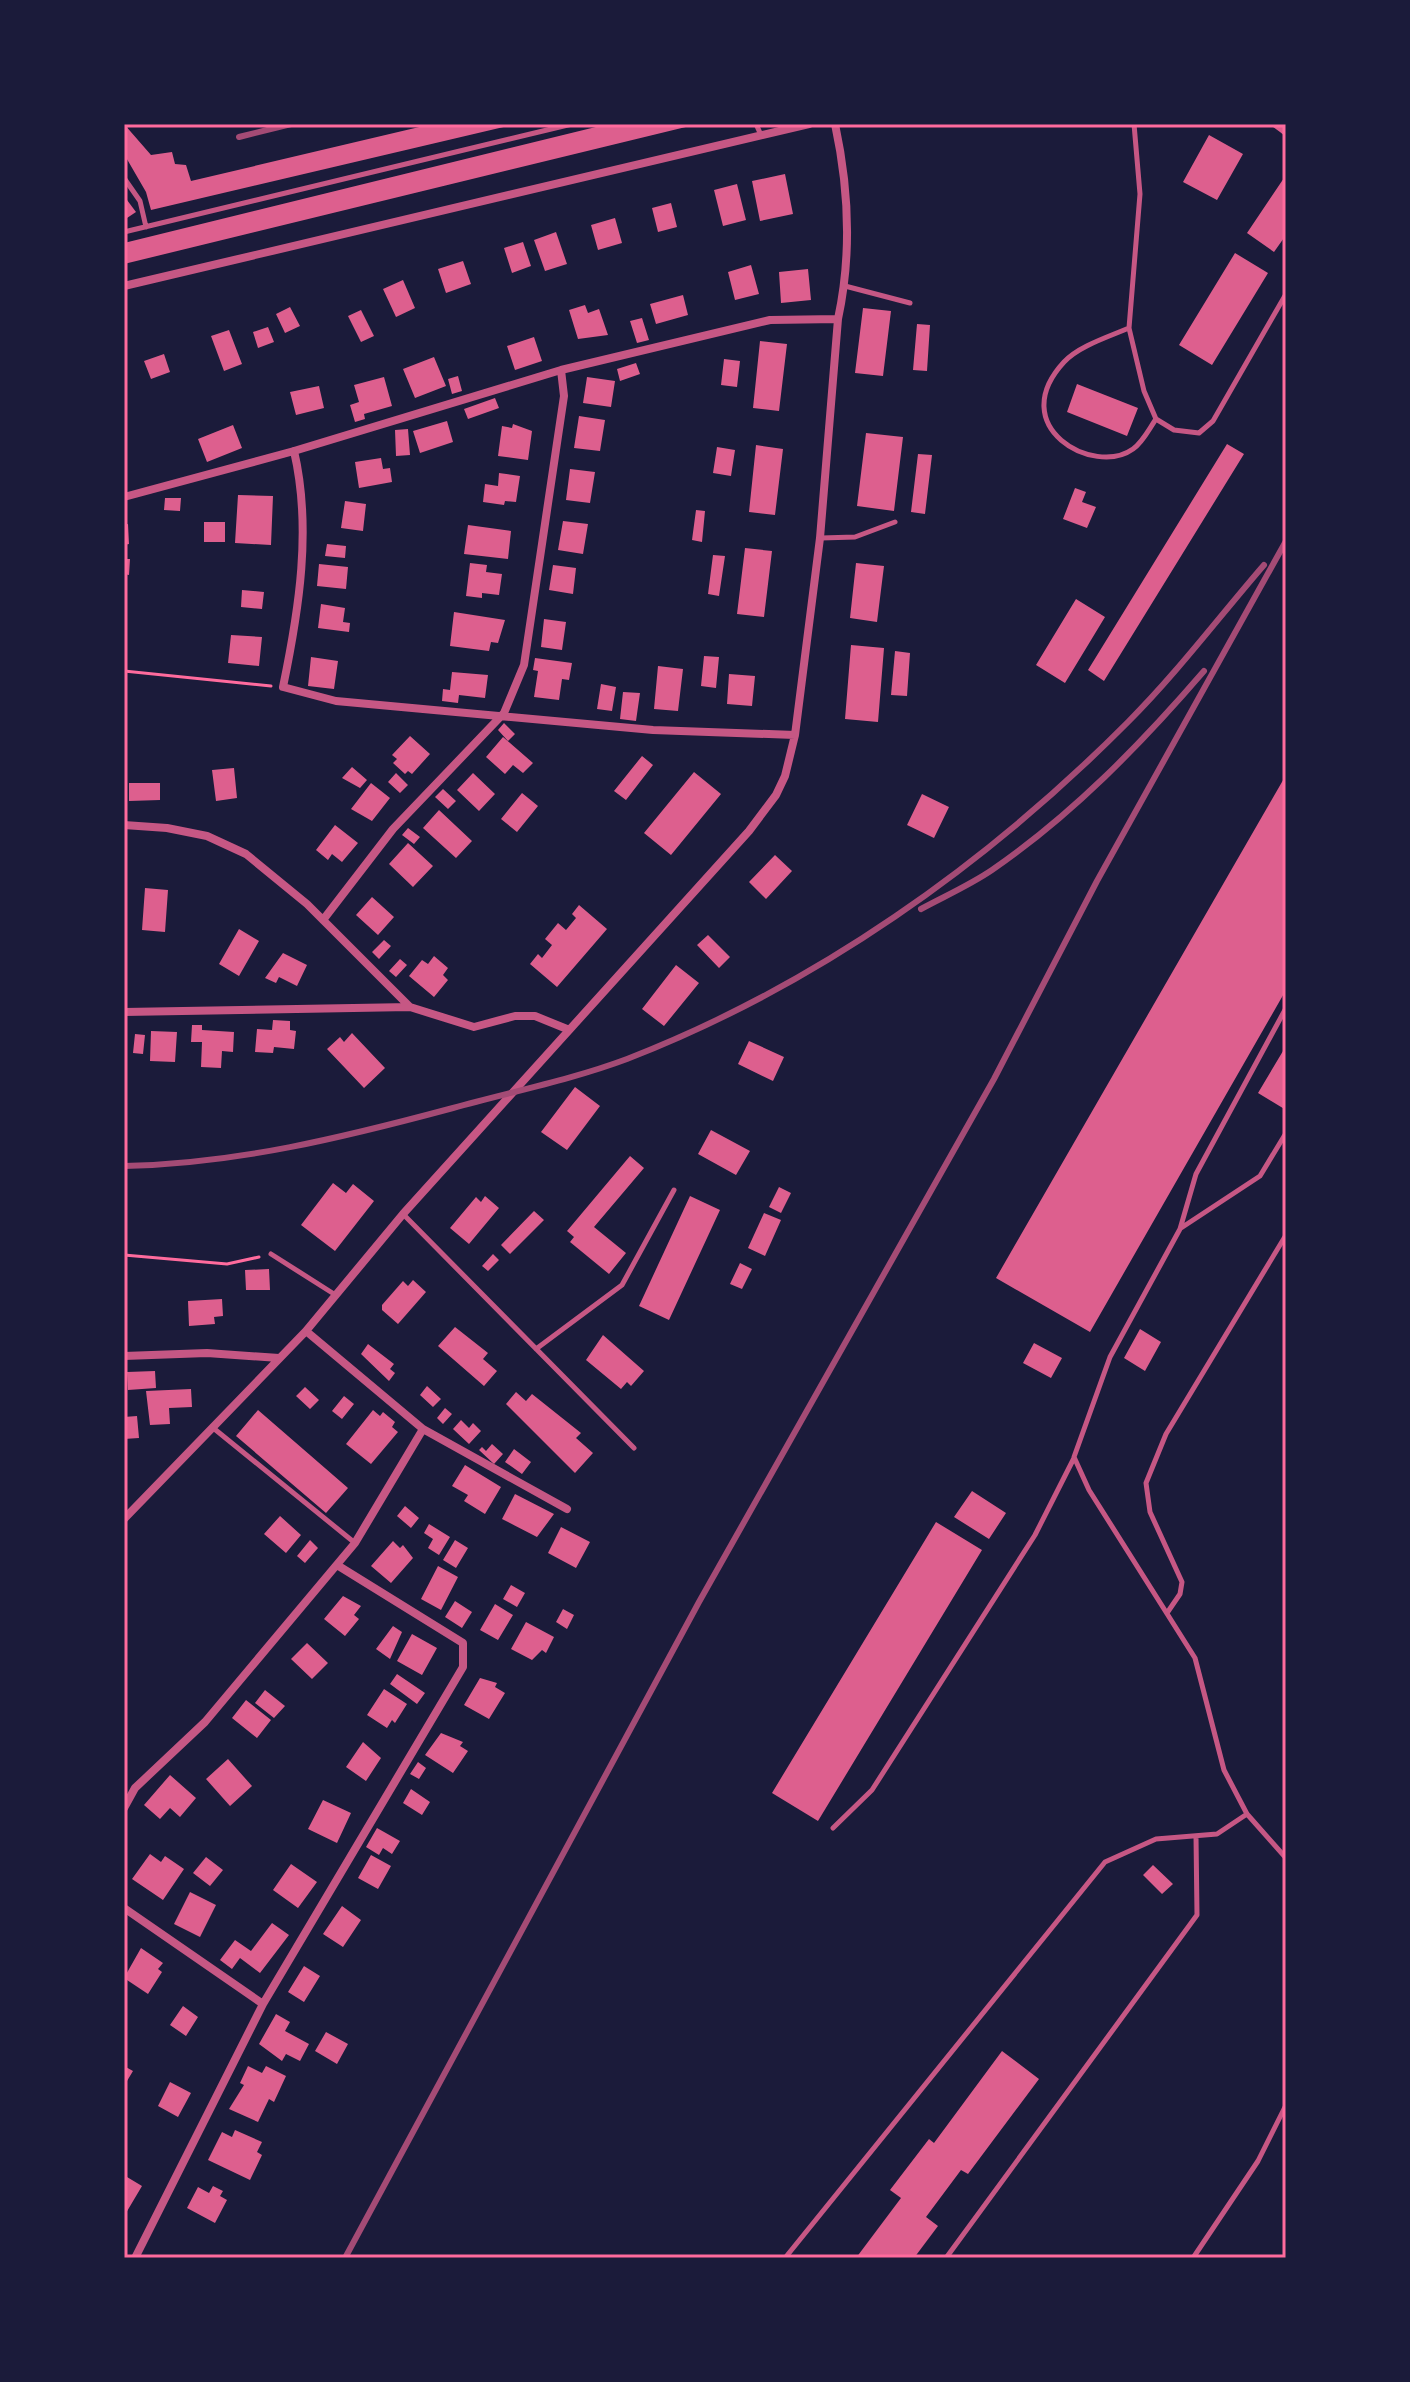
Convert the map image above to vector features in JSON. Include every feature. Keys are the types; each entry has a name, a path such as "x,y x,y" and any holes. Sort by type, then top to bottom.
{"street":[{"path":"124,286 809,124"},
{"path":"124,1519 306,1331 403,1214 749,831 776,795 785,776 795,735 820,538 838,319 845,286 845,172 835,124"},
{"path":"124,497 294,451 561,370 770,320 838,319"},
{"path":"323,920 393,829 504,713 524,665 537,590 564,396 561,370"},
{"path":"294,451 303,491 303,506 297,620 283,687 336,701 504,713 653,730 795,735"},
{"path":"124,825 167,828 220,842 246,854 278,878 410,1007"},
{"path":"124,1012 410,1007 474,1027 515,1016 535,1016 567,1029"},
{"path":"306,1331 423,1429 567,1509"},
{"path":"124,1356 207,1353 279,1358"},
{"path":"124,1808 135,1788 205,1722 355,1543 423,1429"},
{"path":"135,2258 263,2004 463,1667 463,1643 337,1565"},
{"path":"124,1908 263,2004"}],"lane":[{"path":"124,232 572,124"},
{"path":"756,124 761,135"},
{"path":"1134,124 1140,194 1129,328 1144,391 1156,419 1174,430 1199,433 1213,421 1286,294"},
{"path":"124,178 140,201 146,227"},
{"path":"845,286 910,303"},
{"path":"1129,328 1065,360 1049,383 1042,403 1045,423 1060,441 1096,455 1113,455 1132,450 1156,419"},
{"path":"820,538 855,537 895,522"},
{"path":"833,1828 872,1790 1035,1535 1074,1457 1110,1357 1180,1229 1196,1174 1286,1008"},
{"path":"1180,1229 1260,1176 1286,1133"},
{"path":"536,1349 622,1285 674,1190"},
{"path":"403,1214 634,1448"},
{"path":"1166,1613 1180,1594 1182,1582 1150,1512 1146,1483 1166,1434 1286,1235"},
{"path":"271,1254 334,1294"},
{"path":"212,1427 355,1543"},
{"path":"1074,1457 1089,1490 1195,1658 1224,1770 1247,1814 1286,1858"},
{"path":"785,2258 1105,1862 1156,1839 1217,1834 1247,1814"},
{"path":"946,2258 1197,1915 1196,1836"},
{"path":"1193,2258 1258,2161 1286,2105"}],"path":[{"path":"124,671 283,687"},
{"path":"124,1255 227,1264 271,1254"}],"building":[{"path":"124,124 151,155 172,152 175,164 186,165 191,181 432,124 512,125 151,210 146,192 124,154"},
{"path":"608,124 694,125 124,264 124,243"},
{"path":"1269,124 1286,124 1286,137 1280,132"},
{"path":"1209,135 1243,154 1217,200 1183,182"},
{"path":"785,174 793,214 760,221 752,181"},
{"path":"1286,175 1286,235 1274,252 1247,233"},
{"path":"737,184 746,220 723,226 714,190"},
{"path":"124,196 136,212 124,220"},
{"path":"671,203 677,227 658,232 652,208"},
{"path":"615,218 622,243 598,250 591,225"},
{"path":"556,232 567,264 545,271 534,240"},
{"path":"523,242 531,266 512,273 504,248"},
{"path":"1235,253 1268,273 1212,365 1179,345"},
{"path":"463,261 471,284 446,293 438,269"},
{"path":"751,265 759,294 735,300 728,272"},
{"path":"808,269 811,300 781,303 779,272"},
{"path":"403,280 415,308 396,317 383,289"},
{"path":"683,295 688,315 656,324 650,304"},
{"path":"585,305 588,313 599,309 608,335 578,339 569,310"},
{"path":"290,307 300,326 285,333 276,314"},
{"path":"863,308 891,311 883,376 855,373"},
{"path":"361,310 374,336 361,342 348,316"},
{"path":"642,318 649,340 637,343 630,321"},
{"path":"917,324 930,325 927,371 913,370"},
{"path":"268,327 274,342 258,348 253,332"},
{"path":"229,330 242,364 224,371 211,336"},
{"path":"534,337 542,361 515,370 507,346"},
{"path":"760,341 787,344 779,411 753,408"},
{"path":"164,354 170,372 151,379 144,361"},
{"path":"434,357 446,386 415,398 403,369"},
{"path":"724,359 740,361 737,387 721,385"},
{"path":"636,363 640,374 620,381 617,369"},
{"path":"458,376 462,391 452,394 448,379"},
{"path":"384,377 392,406 364,414 365,419 355,422 350,405 359,402 354,385"},
{"path":"587,377 615,381 611,407 583,403"},
{"path":"1077,384 1138,408 1127,436 1067,412"},
{"path":"319,386 324,408 296,415 290,392"},
{"path":"495,398 499,408 468,419 464,409"},
{"path":"579,416 605,420 600,451 574,448"},
{"path":"447,421 453,442 420,453 413,431"},
{"path":"513,424 532,431 528,460 498,456 502,426 512,428"},
{"path":"233,425 242,448 207,462 198,439"},
{"path":"408,429 410,455 396,456 395,430"},
{"path":"866,433 903,437 894,511 857,506"},
{"path":"1227,444 1244,454 1104,681 1088,670"},
{"path":"756,445 783,449 775,515 749,512"},
{"path":"717,447 735,450 731,476 713,473"},
{"path":"918,454 932,455 925,514 911,512"},
{"path":"381,458 383,469 390,468 392,482 359,488 355,462"},
{"path":"570,469 595,472 590,503 566,500"},
{"path":"499,473 520,476 516,502 505,501 504,505 483,502 485,484 498,486"},
{"path":"1075,488 1086,492 1082,502 1096,507 1087,528 1063,519"},
{"path":"238,495 273,496 271,545 235,543"},
{"path":"165,498 181,498 180,511 164,510"},
{"path":"345,501 366,504 363,531 341,528"},
{"path":"696,510 705,511 702,542 692,540"},
{"path":"563,521 588,524 583,554 558,550"},
{"path":"204,522 225,522 225,542 204,542"},
{"path":"128,524 129,544 124,545 124,525"},
{"path":"468,525 511,531 508,559 464,554"},
{"path":"327,544 346,546 345,558 325,556"},
{"path":"745,548 772,551 764,617 737,614"},
{"path":"713,555 725,556 719,596 708,594"},
{"path":"124,559 130,559 129,575 124,574"},
{"path":"470,563 487,565 486,572 502,574 499,595 482,593 482,598 466,596"},
{"path":"856,563 884,566 877,622 850,618"},
{"path":"319,564 348,567 346,589 317,586"},
{"path":"553,565 576,568 573,594 549,590"},
{"path":"242,590 264,592 262,609 241,607"},
{"path":"1076,599 1105,617 1065,683 1036,665"},
{"path":"321,604 345,608 343,622 350,623 349,632 318,628"},
{"path":"454,612 505,620 498,643 491,642 489,651 450,646"},
{"path":"544,619 566,622 562,650 541,647"},
{"path":"231,635 262,637 259,666 228,663"},
{"path":"851,645 884,648 878,722 845,719"},
{"path":"895,651 910,653 907,696 891,695"},
{"path":"704,656 719,657 716,688 701,686"},
{"path":"311,657 338,661 334,689 308,686"},
{"path":"535,658 572,663 569,680 562,679 559,700 534,697 538,671 533,670"},
{"path":"658,666 683,669 678,711 654,709"},
{"path":"452,672 488,675 485,698 459,695 458,703 442,701 443,689 450,690"},
{"path":"729,674 755,676 752,706 727,704"},
{"path":"601,684 616,687 612,711 597,709"},
{"path":"623,692 640,693 636,721 620,719"},
{"path":"504,723 515,734 508,741 498,730"},
{"path":"410,736 430,754 412,774 408,771 405,774 393,763 397,759 392,755"},
{"path":"503,737 533,763 523,773 513,765 505,774 486,757"},
{"path":"642,756 653,765 626,800 614,791"},
{"path":"352,767 367,780 360,788 342,778"},
{"path":"234,768 237,798 216,801 212,770"},
{"path":"694,772 721,794 671,855 644,833"},
{"path":"396,773 408,785 400,793 388,782"},
{"path":"473,773 495,794 479,811 457,790"},
{"path":"1286,775 1286,990 1090,1332 996,1278"},
{"path":"129,783 160,783 160,800 129,801"},
{"path":"371,783 390,798 372,821 351,809"},
{"path":"443,789 456,801 448,809 435,797"},
{"path":"522,793 538,806 517,832 501,819"},
{"path":"922,794 949,807 934,838 907,825"},
{"path":"439,810 472,841 456,858 423,828"},
{"path":"335,825 358,843 342,862 332,854 328,860 316,850"},
{"path":"408,828 420,837 414,844 402,835"},
{"path":"408,843 433,866 413,887 389,864"},
{"path":"775,855 792,871 766,899 749,882"},
{"path":"145,888 168,890 165,932 142,930"},
{"path":"372,897 394,917 378,935 356,915"},
{"path":"579,905 607,929 557,987 530,964 538,954 542,958 552,945 545,939 558,923 566,930 576,918 572,914"},
{"path":"239,929 259,941 239,976 219,964"},
{"path":"708,935 730,957 719,968 697,945"},
{"path":"384,940 391,946 379,959 372,952"},
{"path":"283,953 307,965 297,986 279,977 276,983 265,978"},
{"path":"434,956 448,968 443,975 448,980 434,997 409,976 422,960 428,964"},
{"path":"400,959 407,965 396,977 389,971"},
{"path":"676,965 699,983 664,1026 642,1009"},
{"path":"273,1020 290,1021 290,1030 296,1031 294,1049 274,1047 273,1053 255,1052 257,1029 272,1030"},
{"path":"192,1025 202,1025 202,1030 234,1032 233,1052 222,1051 221,1068 201,1067 202,1042 191,1042"},
{"path":"151,1031 177,1032 175,1062 150,1061"},
{"path":"352,1033 385,1068 364,1088 327,1049 340,1037 344,1042"},
{"path":"135,1034 145,1035 143,1054 133,1053"},
{"path":"749,1041 784,1057 773,1081 738,1064"},
{"path":"1286,1046 1286,1110 1258,1093"},
{"path":"575,1087 600,1106 567,1150 541,1132"},
{"path":"711,1130 750,1151 736,1175 698,1154"},
{"path":"630,1156 644,1168 594,1227 626,1253 609,1274 570,1242 574,1237 567,1231"},
{"path":"333,1183 346,1193 353,1184 374,1201 335,1251 301,1225"},
{"path":"779,1187 791,1193 781,1213 769,1207"},
{"path":"485,1196 499,1208 469,1244 450,1228 476,1197 481,1202"},
{"path":"690,1196 720,1210 669,1320 639,1306"},
{"path":"534,1211 544,1220 510,1254 501,1245"},
{"path":"764,1213 781,1220 765,1256 748,1248"},
{"path":"493,1254 499,1260 488,1271 482,1266"},
{"path":"740,1263 752,1269 742,1289 730,1284"},
{"path":"269,1269 270,1290 246,1290 245,1270"},
{"path":"413,1280 426,1292 398,1324 382,1310 382,1305 403,1281 408,1286"},
{"path":"222,1299 223,1316 214,1317 215,1324 189,1326 188,1301"},
{"path":"455,1327 488,1353 483,1359 497,1371 484,1386 438,1346"},
{"path":"1140,1329 1161,1342 1145,1371 1124,1358"},
{"path":"603,1335 644,1371 631,1386 627,1382 621,1389 586,1360"},
{"path":"1034,1343 1062,1358 1051,1378 1023,1363"},
{"path":"368,1344 394,1364 390,1369 395,1373 389,1381 361,1354"},
{"path":"155,1371 156,1388 128,1390 127,1372"},
{"path":"427,1386 441,1399 433,1407 420,1395"},
{"path":"305,1387 319,1400 310,1409 296,1396"},
{"path":"191,1389 192,1407 169,1408 170,1424 150,1425 146,1391"},
{"path":"516,1392 526,1401 532,1394 581,1433 576,1438 593,1453 575,1473 506,1404"},
{"path":"344,1396 354,1404 342,1419 332,1411"},
{"path":"445,1408 452,1414 443,1424 437,1418"},
{"path":"258,1410 348,1488 326,1513 236,1436"},
{"path":"373,1410 380,1416 383,1412 395,1422 392,1427 398,1432 371,1464 346,1444"},
{"path":"137,1416 139,1438 124,1439 124,1417"},
{"path":"461,1420 469,1428 473,1423 481,1431 469,1444 453,1429"},
{"path":"492,1444 503,1454 494,1464 479,1450 482,1447 486,1451"},
{"path":"514,1449 531,1462 522,1474 505,1462"},
{"path":"465,1465 501,1487 485,1514 464,1501 468,1495 452,1486"},
{"path":"972,1491 1006,1513 989,1539 954,1517"},
{"path":"515,1494 554,1514 537,1537 502,1519"},
{"path":"405,1506 419,1518 411,1528 397,1516"},
{"path":"280,1516 301,1535 286,1553 264,1534"},
{"path":"936,1522 982,1550 818,1821 772,1793"},
{"path":"429,1524 450,1537 439,1555 428,1548 433,1539 424,1533"},
{"path":"561,1527 590,1542 576,1568 548,1553"},
{"path":"310,1540 318,1548 305,1563 297,1556"},
{"path":"455,1540 468,1548 456,1568 443,1560"},
{"path":"393,1541 400,1548 403,1545 413,1558 391,1583 371,1566"},
{"path":"438,1566 458,1577 441,1610 421,1599"},
{"path":"511,1585 525,1593 517,1607 503,1599"},
{"path":"343,1596 361,1606 354,1615 359,1619 345,1636 324,1619"},
{"path":"455,1601 472,1612 462,1628 445,1617"},
{"path":"495,1604 513,1615 498,1640 480,1630"},
{"path":"563,1609 574,1615 567,1629 556,1622"},
{"path":"526,1622 554,1637 546,1653 542,1650 532,1660 511,1649"},
{"path":"393,1626 402,1632 390,1659 376,1649"},
{"path":"412,1634 437,1648 422,1675 397,1661"},
{"path":"307,1643 328,1663 312,1679 291,1659"},
{"path":"397,1674 425,1693 417,1704 390,1684"},
{"path":"480,1678 497,1683 495,1687 505,1693 489,1719 464,1705"},
{"path":"384,1689 407,1704 395,1723 392,1720 387,1728 367,1715"},
{"path":"265,1690 285,1706 274,1718 255,1703"},
{"path":"246,1700 271,1720 257,1738 232,1718"},
{"path":"441,1733 463,1742 460,1746 468,1751 453,1773 425,1755"},
{"path":"363,1742 381,1758 366,1781 346,1767"},
{"path":"228,1759 252,1786 230,1806 206,1779"},
{"path":"418,1762 426,1768 419,1779 410,1774"},
{"path":"170,1775 196,1798 180,1817 170,1808 160,1819 144,1805"},
{"path":"411,1789 430,1802 422,1815 403,1803"},
{"path":"323,1800 351,1813 337,1843 308,1829"},
{"path":"377,1828 400,1841 392,1854 383,1848 379,1855 366,1847"},
{"path":"150,1854 161,1862 165,1856 184,1869 163,1900 132,1879"},
{"path":"371,1855 391,1866 378,1889 358,1878"},
{"path":"206,1857 223,1870 210,1886 193,1873"},
{"path":"291,1864 317,1882 298,1908 273,1890"},
{"path":"1153,1865 1173,1884 1162,1894 1143,1875"},
{"path":"190,1892 216,1905 200,1937 174,1924"},
{"path":"342,1906 361,1920 343,1947 323,1934"},
{"path":"272,1923 289,1935 260,1973 240,1958 232,1969 220,1960 235,1940 251,1951"},
{"path":"141,1948 163,1963 158,1969 162,1972 148,1994 124,1978"},
{"path":"304,1966 320,1976 304,2002 288,1992"},
{"path":"183,2006 198,2017 186,2036 170,2025"},
{"path":"276,2014 290,2022 285,2031 309,2044 300,2061 286,2054 282,2061 259,2044"},
{"path":"326,2032 348,2044 337,2064 315,2051"},
{"path":"1002,2051 1039,2079 968,2174 961,2170 926,2217 938,2226 914,2258 856,2258 901,2198 890,2190 929,2139 934,2143"},
{"path":"124,2066 133,2071 124,2086"},
{"path":"248,2066 262,2073 266,2066 286,2076 274,2102 269,2099 258,2122 229,2109 244,2085 240,2083"},
{"path":"170,2082 191,2093 178,2117 158,2106"},
{"path":"235,2130 262,2142 257,2152 262,2155 250,2180 208,2160 222,2132 232,2137"},
{"path":"127,2177 142,2186 126,2213 124,2183"},
{"path":"213,2186 223,2191 220,2196 227,2200 215,2223 187,2208 198,2187 209,2193"}],"railway":[{"path":"239,137 291,124"},
{"path":"345,2258 699,1602 994,1079 1097,881 1286,541"},
{"path":"124,1166 207,1160 290,1147 540,1085 627,1059 765,996 895,917 1016,825 1128,722 1181,665 1264,565"},
{"path":"921,909 984,875 1050,826 1130,752 1204,671"}]}
